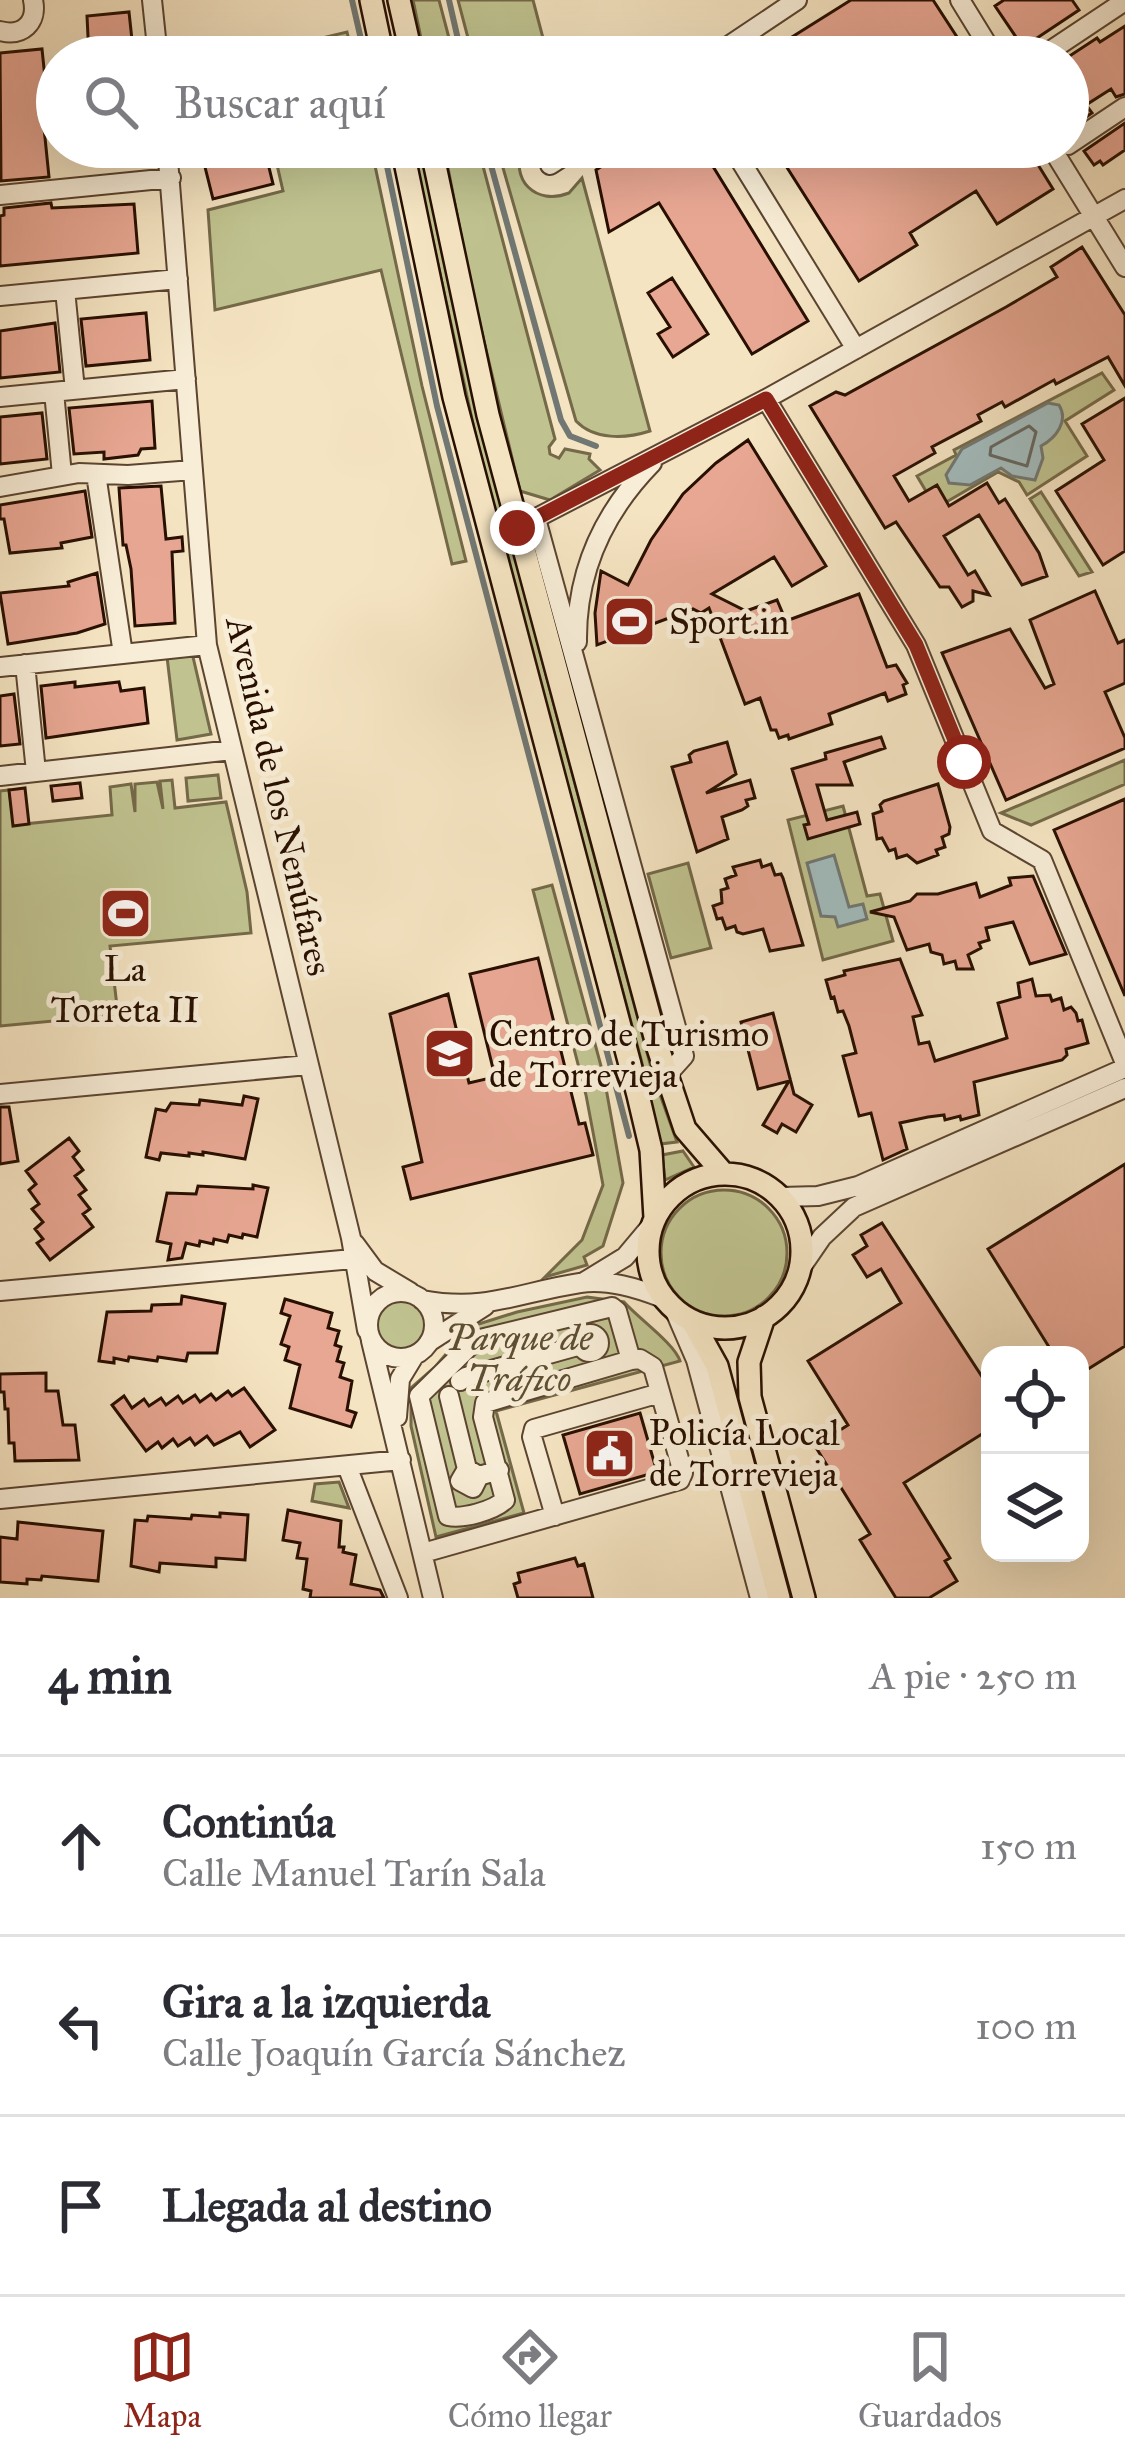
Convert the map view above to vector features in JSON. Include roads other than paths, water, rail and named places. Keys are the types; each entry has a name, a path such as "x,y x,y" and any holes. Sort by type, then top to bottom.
{"main road":[{"path":"371,0 379,36"},
{"path":"399,0 407,36"},
{"path":"406,168 454,397 651,1150 650,1268 717,1366 779,1598"},
{"path":"435,168 470,340 527,524 667,1076 685,1129 723,1173"},
{"path":"653,1222 675,1191 723,1173 762,1183 781,1197 802,1238 800,1269 780,1305 764,1317 721,1328 677,1309"},
{"path":"764,1317 749,1362 750,1397 804,1598"}],"street":[{"path":"0,31 11,34 28,26 34,19 33,0"},
{"path":"152,0 156,36"},
{"path":"743,36 797,0"},
{"path":"964,1 983,36"},
{"path":"1072,36 1125,1"},
{"path":"1089,130 1125,107"},
{"name":"Avenida de los Nenúfares","path":"170,168 207,645 434,1598"},
{"path":"745,168 856,349"},
{"path":"1070,168 1125,267"},
{"path":"0,195 171,178"},
{"path":"667,1076 684,1056 578,663 527,524 766,399 1125,199"},
{"path":"0,296 178,279"},
{"path":"62,475 65,290"},
{"path":"0,398 186,379"},
{"path":"766,399 916,645 992,831 1042,860 1125,1066 858,1186 818,1196 781,1197"},
{"path":"578,663 582,583 597,538 624,495 664,452"},
{"path":"0,487 62,475 193,470"},
{"path":"96,474 123,654"},
{"path":"0,667 207,645"},
{"path":"25,664 36,772"},
{"path":"0,776 232,750"},
{"path":"0,1094 308,1065"},
{"path":"800,1269 822,1237 854,1208 1125,1088"},
{"path":"487,1305 422,1349 394,1358 377,1349 369,1335 368,1320 376,1302 394,1292 487,1305 584,1282 625,1257 653,1222"},
{"name":"Avenida de los Nenúfares","path":"351,1238 375,1270 418,1297"},
{"path":"0,1291 353,1258"},
{"path":"584,1282 627,1286 677,1309 696,1360 760,1598"},
{"path":"418,1297 433,1316 422,1349"},
{"path":"423,1553 680,1480 682,1473 653,1367 640,1359 631,1360 592,1349 538,1357 500,1367 455,1389 457,1430 476,1477 505,1500 498,1506 448,1516 419,1396 470,1343 530,1324 614,1308 631,1360"},
{"path":"582,1312 592,1349"},
{"path":"530,1324 546,1385"},
{"path":"491,1334 507,1396"},
{"path":"479,1511 476,1477 485,1403 546,1385 592,1349 623,1334"},
{"name":"Avenida de los Nenúfares","path":"395,1433 400,1379 422,1349"},
{"path":"555,1516 532,1438 534,1430 660,1393"},
{"path":"427,1438 484,1422"},
{"path":"0,1499 401,1460"},
{"path":"346,1466 398,1598"},
{"path":"439,1488 476,1477"}],"water":[{"path":"1048,403 1059,405 1062,423 1041,446 1043,458 1035,480 1012,476 1001,468 970,485 949,483 946,475 962,449"},
{"path":"834,855 849,907 863,904 867,919 838,927 835,917 821,916 807,863"}],"waterway":[{"path":"352,0 360,36"},
{"path":"449,0 457,36"},
{"path":"387,168 437,406 629,1136"},
{"path":"492,168 561,420 570,436 596,446"}],"place":[{"name":"Sport.in","path":"630,621"},
{"name":"La Torreta II","path":"125,913"},
{"name":"Centro de Turismo de Torrevieja","path":"450,1054"},
{"name":"Policía Local de Torrevieja","path":"610,1453"}],"park label":[{"name":"Parque de Tráfico","path":"519,1358"}]}
